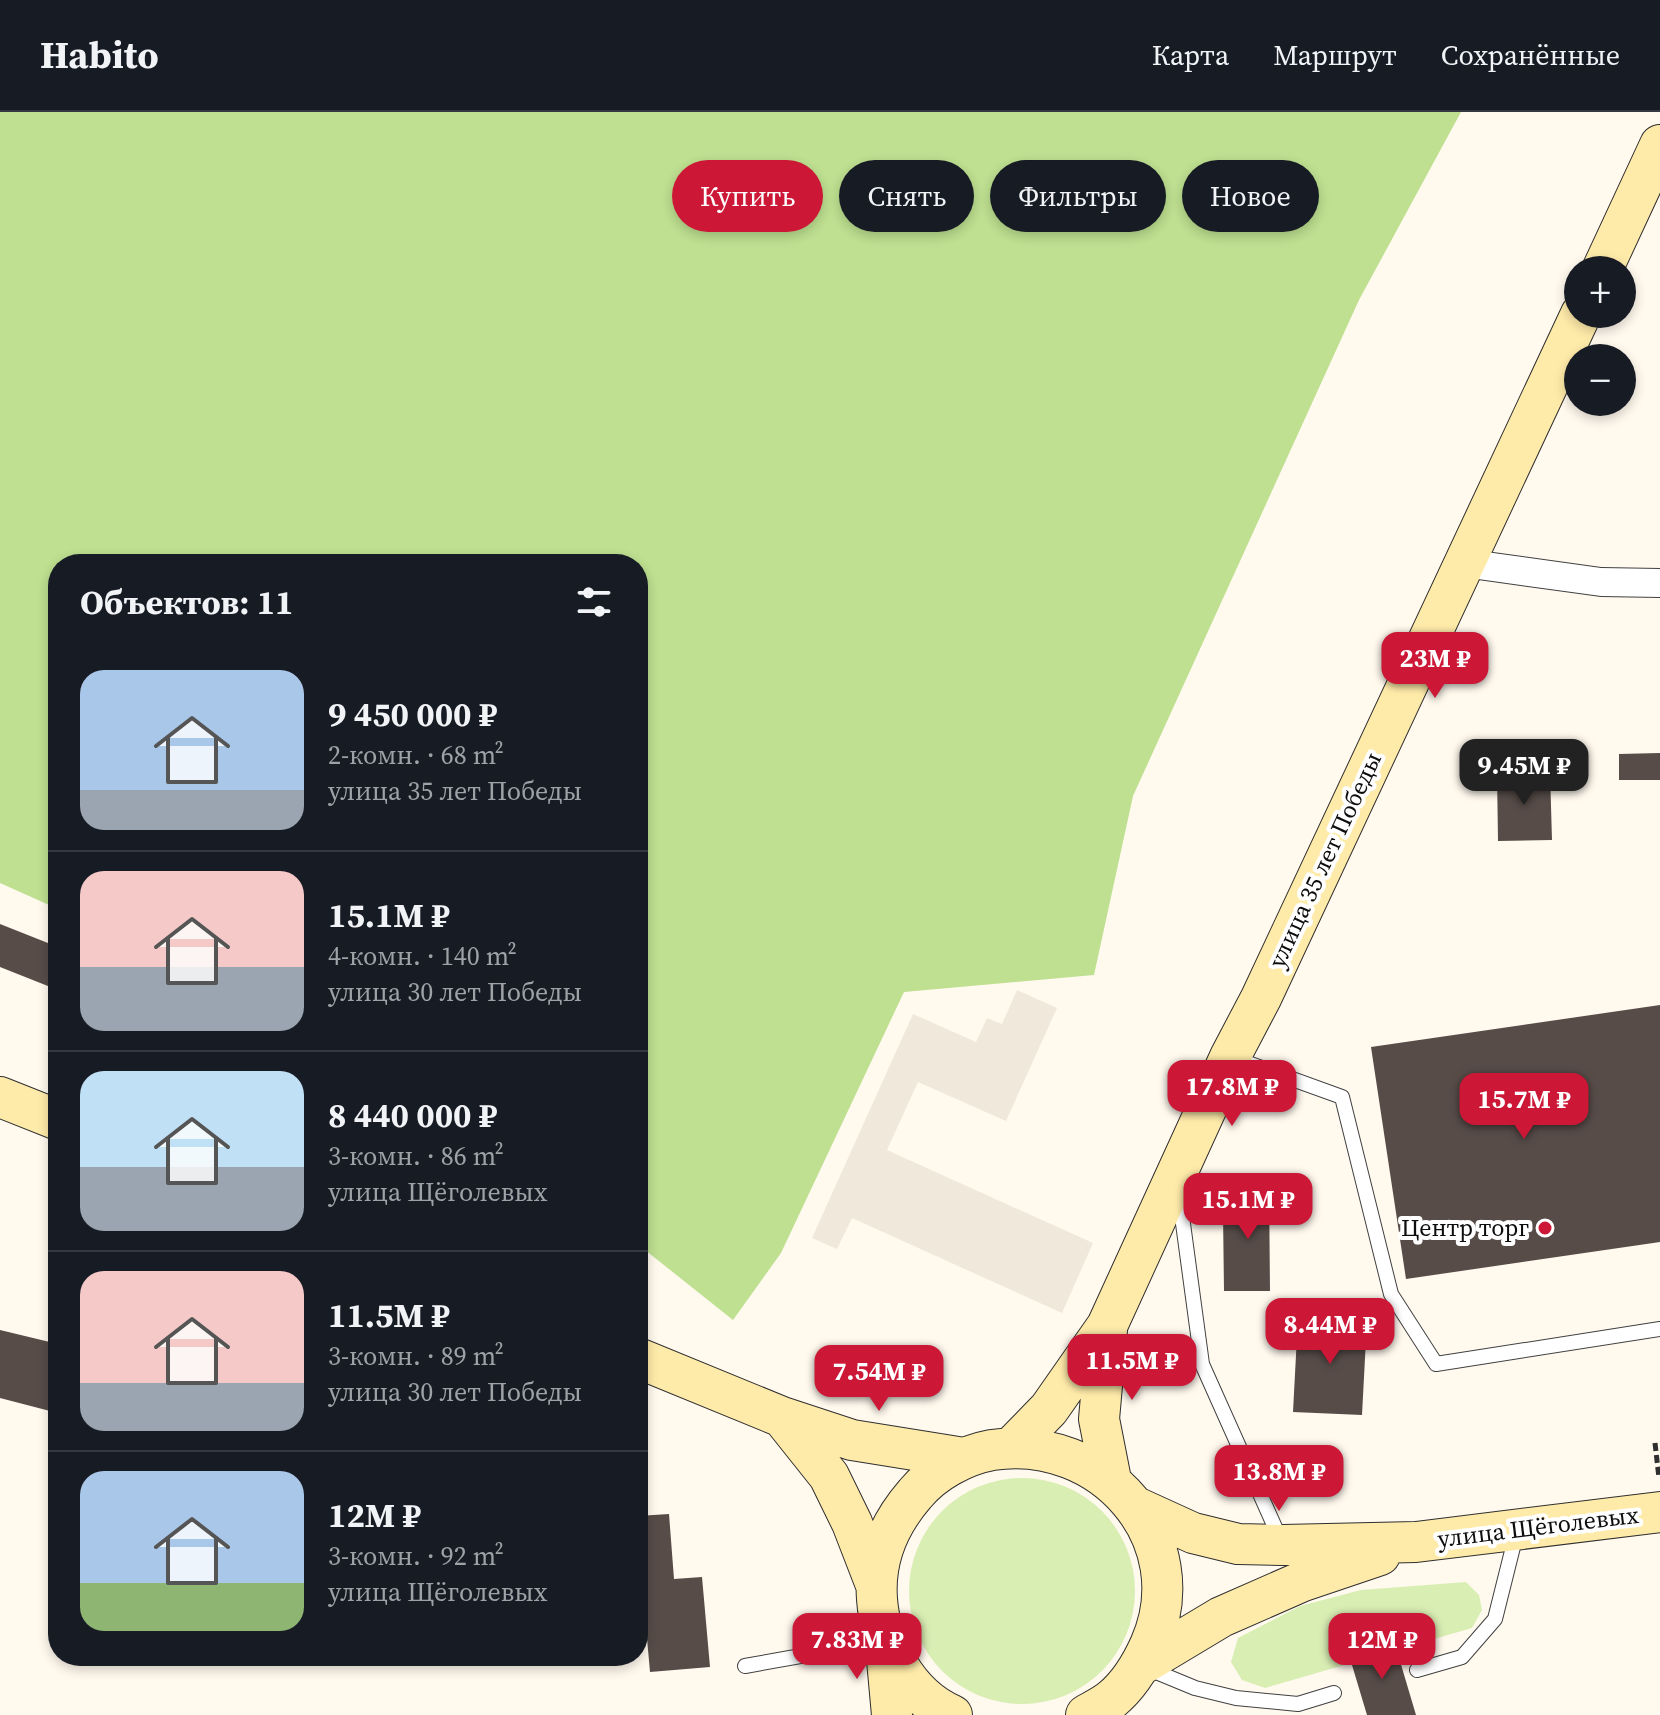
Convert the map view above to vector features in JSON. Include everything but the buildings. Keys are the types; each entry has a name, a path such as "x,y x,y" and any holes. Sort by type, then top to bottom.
{"main road":[{"path":"1608,256 1660,145"},
{"name":"улица 35 лет Победы","path":"1107,1326 1230,1057 1261,998 1574,328"},
{"path":"0,1097 48,1116"},
{"path":"1012,1447 1049,1409 1107,1326"},
{"path":"1086,1715 1112,1699 1141,1665 1158,1627 1163,1585 1155,1544 1123,1493 1099,1419 1107,1326"},
{"path":"648,1362 782,1417 852,1440 964,1458"},
{"path":"782,1417 829,1476 852,1523 876,1585"},
{"path":"892,1715 876,1585 882,1547 898,1513 923,1484 964,1458 982,1452 1012,1447 1047,1450 1081,1461 1123,1493 1193,1533 1238,1544 1416,1542"},
{"name":"улица Щёголевых","path":"1416,1542 1660,1512"},
{"path":"1141,1665 1221,1617 1303,1581 1416,1542"},
{"path":"885,1641 908,1681 942,1711 952,1715"}],"street":[{"path":"1464,563 1601,582 1660,583"}],"lane":[{"path":"1230,1057 1342,1097 1391,1294 1436,1364 1660,1329"},
{"path":"1176,1174 1202,1364 1283,1545"},
{"path":"1417,1670 1462,1657 1495,1619 1518,1529"},
{"path":"745,1666 885,1641"},
{"path":"1141,1665 1195,1688 1236,1698 1298,1704 1334,1693"}],"path":[{"path":"1655,1443 1660,1489"}],"green space":[{"path":"0,112 1461,112 1359,300 1133,796 1094,975 904,992 781,1253 733,1320 648,1252 648,554 48,554 48,905 0,883"},
{"path":"1022,1478 1065,1486 1102,1511 1127,1548 1135,1591 1127,1634 1102,1671 1065,1696 1022,1704 979,1696 942,1671 917,1634 909,1591 917,1548 942,1511 979,1486"},
{"path":"1466,1582 1479,1595 1482,1610 1472,1628 1265,1688 1242,1680 1231,1662 1238,1638 1300,1606 1361,1590"}],"shaded area":[{"path":"1017,990 1057,1008 1006,1121 918,1082 887,1150 1093,1243 1062,1313 852,1218 837,1249 812,1238 913,1014 976,1042 987,1018 1002,1024"}],"place":[{"name":"Центр торг","path":"1545,1228"}]}
